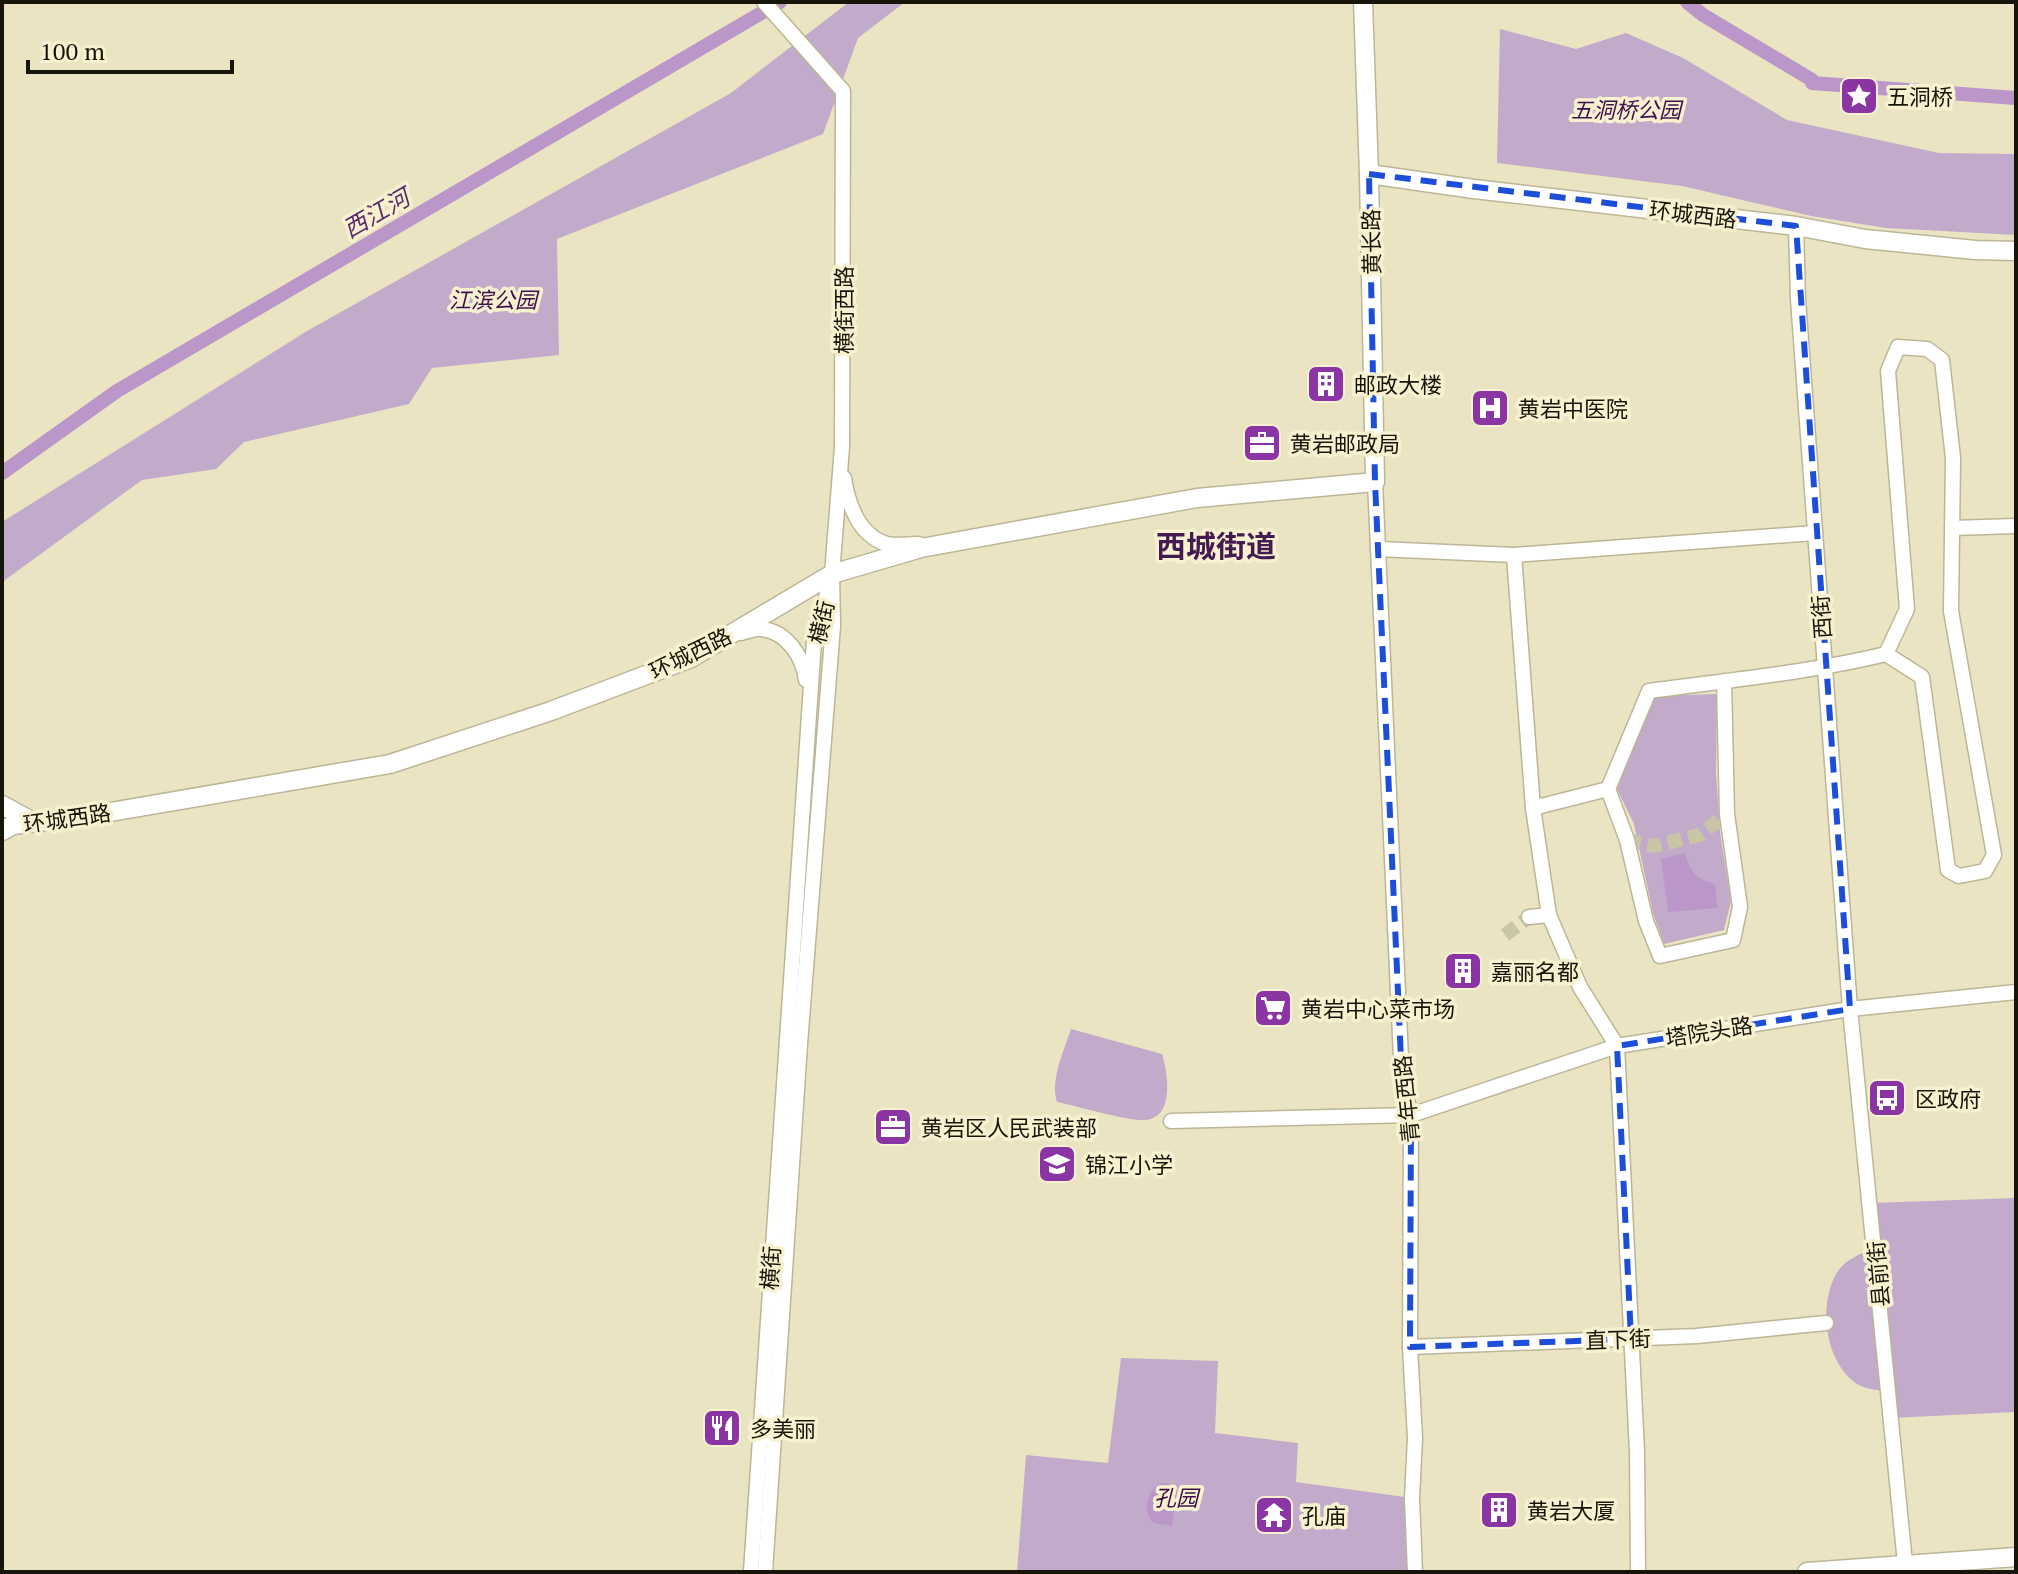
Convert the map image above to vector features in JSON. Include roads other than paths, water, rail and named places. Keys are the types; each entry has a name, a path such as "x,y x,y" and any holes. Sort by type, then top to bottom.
{"main road":[{"name":"黄长路","path":"1363,2 1375,482"},
{"name":"环城西路","path":"1369,174 1796,226 1865,239 2016,251"},
{"name":"环城西路","path":"2,831 13,825 93,815 390,764 551,711 691,658 832,574 939,544 1197,498 1375,482"},
{"path":"2,805 33,822"},
{"path":"1807,1572 1911,1568 2016,1557"}],"street":[{"name":"横街西路","path":"764,2 843,91 841,461 832,574"},
{"name":"西街","path":"1796,226 1798,299 1850,1009"},
{"path":"1724,681 1727,814 1740,907 1733,940 1660,956 1646,921 1627,840 1608,789 1649,691 1724,681 1825,668 1886,654 1922,677 1948,870 1959,876 1985,871 1994,855 1951,611 1953,458 1942,360 1927,349 1898,347 1888,371 1907,609 1886,654"},
{"path":"841,461 846,492 859,526 886,544 939,544"},
{"name":"青年西路","path":"1375,482 1402,1081 1411,1115 1410,1347 1415,1438 1412,1498 1415,1572"},
{"path":"1952,528 2016,526"},
{"path":"1378,549 1514,555 1815,533"},
{"path":"1514,555 1533,808 1549,915 1580,987 1617,1046 1637,1452 1638,1572"},
{"name":"横街","path":"765,1572 814,641 832,574"},
{"name":"横街","path":"751,1572 833,626 832,574"},
{"path":"725,637 760,628 785,637 804,666 810,719"},
{"path":"1533,808 1608,789"},
{"path":"1529,917 1549,915"},
{"name":"塔院头路","path":"1171,1121 1411,1115 1617,1046 1850,1009 2016,992"},
{"name":"县前街","path":"1850,1009 1903,1540 1911,1568"},
{"name":"直下街","path":"1410,1347 1697,1336 1826,1323"}],"waterway":[{"name":"西江河","path":"2,473 117,391 780,2"},
{"name":"西江河","path":"1687,2 1703,15 1812,80 1812,83 2016,98"}],"tunnel":[{"path":"1627,840 1654,846 1699,835 1727,814"},
{"path":"1505,935 1529,917"}],"place":[{"name":"五洞桥","path":"1859,96"},
{"name":"邮政大楼","path":"1326,384"},
{"name":"黄岩中医院","path":"1490,408"},
{"name":"黄岩邮政局","path":"1262,443"},
{"name":"嘉丽名都","path":"1463,971"},
{"name":"黄岩中心菜市场","path":"1273,1008"},
{"name":"区政府","path":"1887,1098"},
{"name":"黄岩区人民武装部","path":"893,1127"},
{"name":"锦江小学","path":"1057,1164"},
{"name":"多美丽","path":"722,1428"},
{"name":"黄岩大厦","path":"1499,1510"},
{"name":"孔庙","path":"1274,1515"}],"district":[{"name":"西城街道","path":"1216,546"}],"park label":[{"name":"五洞桥公园","path":"1626,109"},
{"name":"江滨公园","path":"493,299"},
{"name":"孔园","path":"1176,1497"}]}
